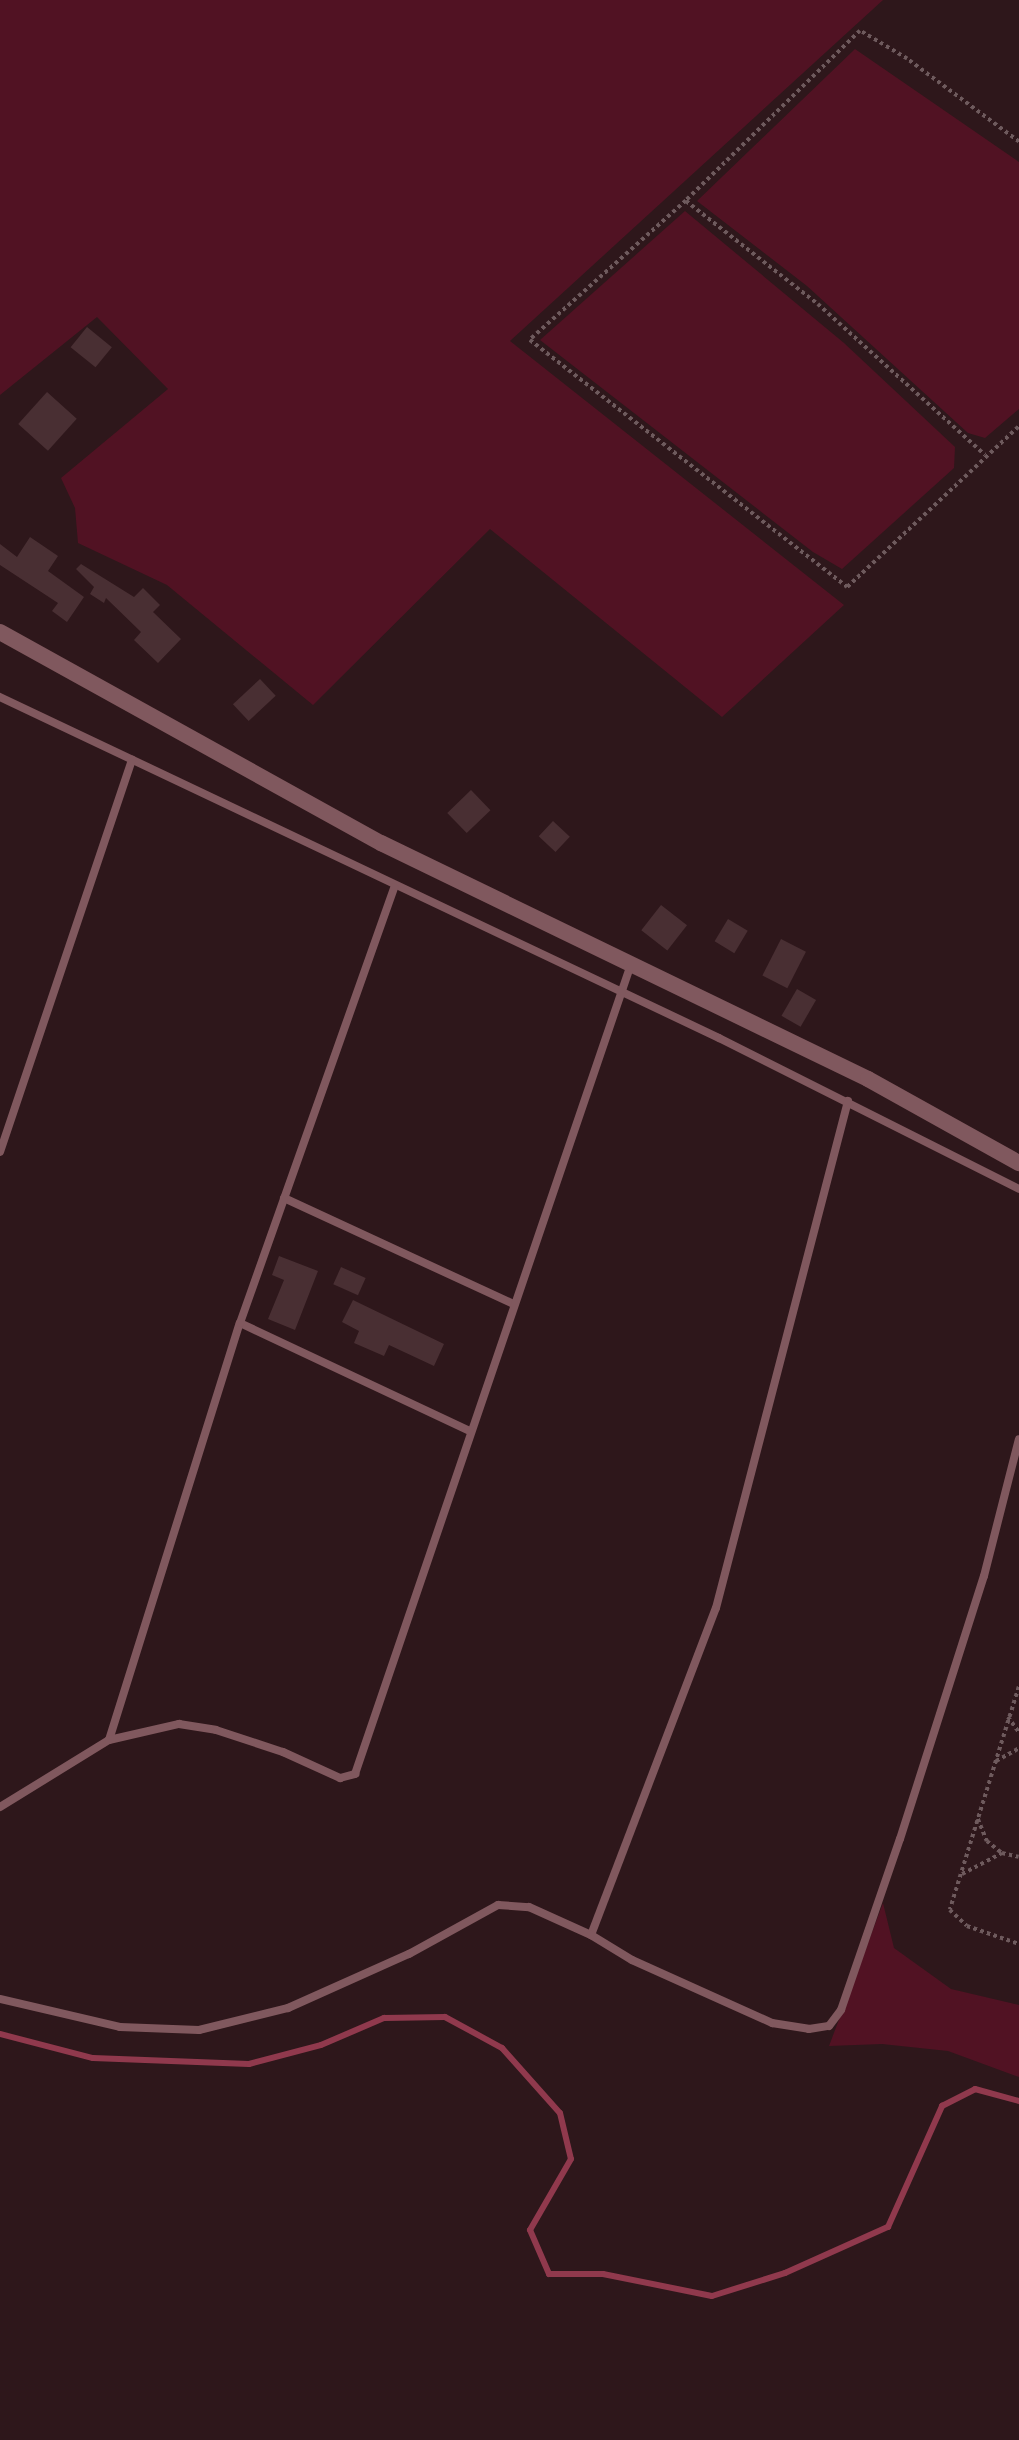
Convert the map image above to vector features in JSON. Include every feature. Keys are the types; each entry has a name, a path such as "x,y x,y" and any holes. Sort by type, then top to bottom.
{"street":[{"path":"0,632 381,843 868,1079 1019,1163"}],"lane":[{"path":"0,697 848,1101 1019,1189"},
{"path":"0,1152 132,760"},
{"path":"109,1740 240,1322 394,887"},
{"path":"0,1807 109,1740 179,1724 216,1730 283,1752 340,1778 355,1774 469,1431 631,964"},
{"path":"591,1935 716,1608 848,1101"},
{"path":"284,1198 513,1304"},
{"path":"240,1322 469,1431"},
{"path":"0,1999 120,2027 199,2030 288,2008 409,1954 498,1905 529,1907 591,1935 632,1960 772,2023 809,2029 829,2026 835,2019 952,1677 1019,1439"}],"path":[{"path":"1019,142 907,60 860,31 686,201 530,340 847,587 1019,426"},
{"path":"686,201 809,296 985,456"},
{"path":"1019,1687 950,1910 967,1926 1019,1944"},
{"path":"1008,1717 1019,1732"},
{"path":"994,1763 1019,1748"},
{"path":"978,1818 987,1841 1002,1853 1019,1857"},
{"path":"961,1875 1002,1853"}],"shaded area":[{"path":"0,0 883,0 510,341 844,605 722,717 490,529 313,705 167,585 78,543 75,508 61,478 168,389 97,317 0,395"},
{"path":"855,49 1019,162 1019,409 985,438 968,433 807,286 697,201"},
{"path":"685,211 844,343 955,447 954,468 842,569 813,552 540,340"},
{"path":"883,1903 894,1948 951,1989 1019,2005 1019,2077 948,2051 882,2044 829,2046"}],"building":[{"path":"87,327 112,347 96,367 71,347"},
{"path":"47,392 77,419 48,451 18,424"},
{"path":"30,537 58,556 48,571 84,597 67,622 52,611 58,603 0,565 0,544 17,557"},
{"path":"81,564 134,597 143,588 160,605 153,612 181,639 158,663 134,640 141,632 106,598 104,603 90,594 94,587 76,569"},
{"path":"260,679 276,696 249,721 233,704"},
{"path":"471,790 490,810 467,833 447,813"},
{"path":"553,821 570,837 555,852 539,836"},
{"path":"661,905 687,925 667,951 641,930"},
{"path":"728,919 748,931 734,953 715,941"},
{"path":"781,939 806,952 787,988 762,976"},
{"path":"797,989 816,1000 801,1027 782,1016"},
{"path":"279,1256 318,1271 295,1330 268,1319 284,1280 272,1275"},
{"path":"341,1267 366,1278 358,1295 333,1284"},
{"path":"353,1300 444,1344 434,1366 389,1345 384,1356 354,1343 359,1331 342,1322"}],"waterway":[{"path":"0,2034 93,2058 249,2064 321,2045 384,2018 445,2017 502,2048 560,2113 571,2159 530,2230 549,2274 603,2274 712,2296 785,2273 888,2227 942,2106 975,2089 1019,2101"}]}
